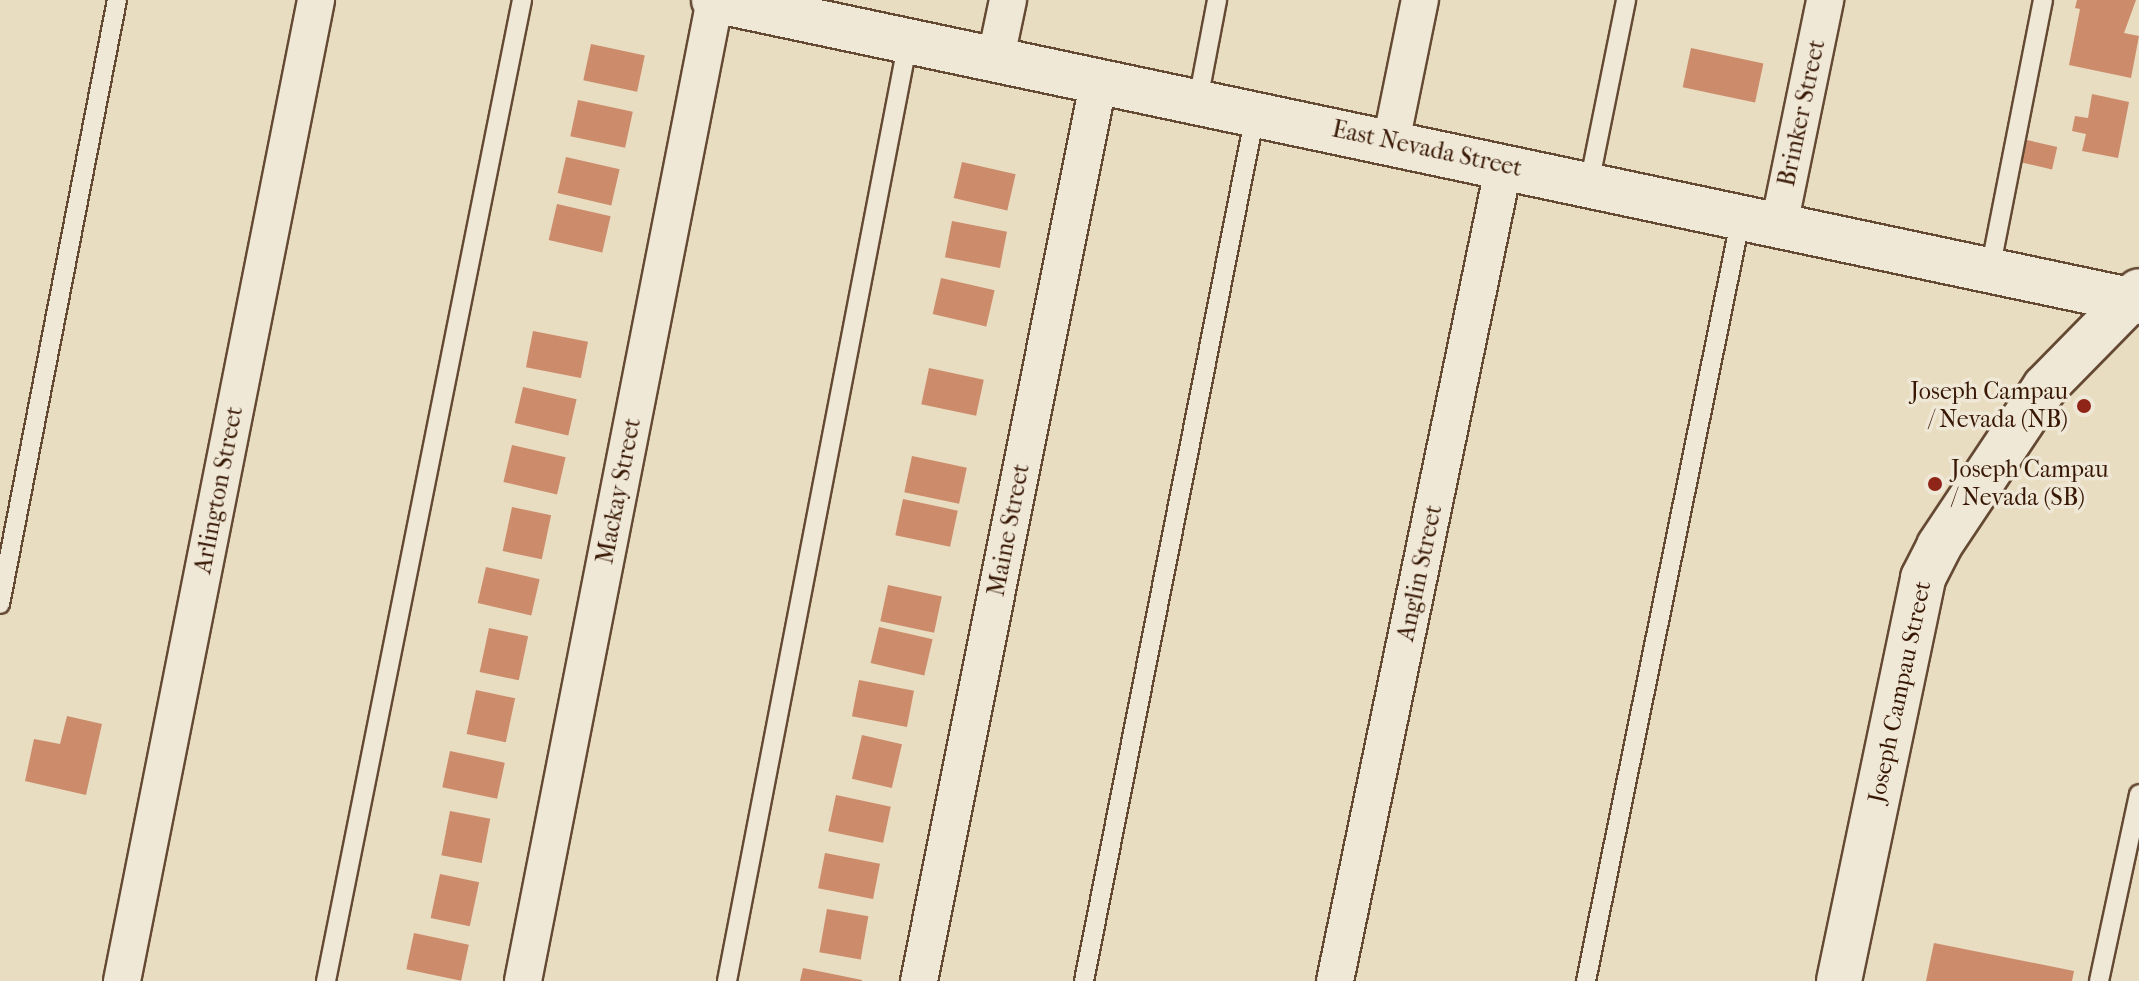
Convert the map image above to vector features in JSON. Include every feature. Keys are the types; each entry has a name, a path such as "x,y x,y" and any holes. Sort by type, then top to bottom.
{"street":[{"name":"Arlington Street","path":"122,981 316,0"},
{"name":"East Nevada Street","path":"714,0 788,7 909,39 1990,270 2136,298"},
{"name":"Mackay Street","path":"523,981 714,0"},
{"path":"996,57 1008,0"},
{"path":"1391,142 1420,0"},
{"name":"Brinker Street","path":"1760,221 1825,0"},
{"name":"Maine Street","path":"919,981 1099,79"},
{"name":"Anglin Street","path":"1335,981 1504,165"},
{"name":"Joseph Campau Street","path":"1839,981 1923,578 1939,546 2045,387 2091,335 2136,298"}],"lane":[{"path":"0,604 117,0"},
{"path":"326,981 522,0"},
{"path":"1198,100 1217,0"},
{"path":"1589,184 1626,0"},
{"path":"1990,270 2043,0"},
{"path":"727,981 909,39"},
{"path":"1084,981 1255,112"},
{"path":"1586,981 1760,221"},
{"path":"2099,981 2139,794"}],"building":[{"path":"2077,0 2136,0 2124,33 2139,36 2131,78 2069,65 2080,9 2075,8"},
{"path":"591,44 645,55 637,92 583,80"},
{"path":"1691,48 1763,63 1755,103 1683,87"},
{"path":"2092,94 2129,102 2118,158 2082,151 2086,134 2072,131 2075,116 2088,118"},
{"path":"578,100 633,112 625,148 570,136"},
{"path":"2027,140 2057,147 2052,169 2022,162"},
{"path":"566,157 620,169 611,205 558,193"},
{"path":"962,162 1016,174 1007,210 954,198"},
{"path":"557,204 611,216 602,252 549,240"},
{"path":"952,221 1007,232 1000,268 945,257"},
{"path":"941,278 995,290 986,326 933,314"},
{"path":"533,331 588,342 581,378 526,367"},
{"path":"929,368 984,380 976,416 921,404"},
{"path":"523,387 577,399 568,435 515,423"},
{"path":"512,445 566,457 557,494 503,482"},
{"path":"912,456 967,468 959,504 904,492"},
{"path":"903,499 958,511 950,547 895,535"},
{"path":"512,507 551,515 542,559 503,551"},
{"path":"486,567 540,579 531,615 478,603"},
{"path":"888,585 942,596 934,633 880,621"},
{"path":"879,627 933,639 924,675 871,663"},
{"path":"489,628 528,636 519,680 480,672"},
{"path":"859,680 914,691 907,727 852,716"},
{"path":"476,690 515,698 506,742 467,734"},
{"path":"67,716 102,724 86,795 25,781 34,739 60,744"},
{"path":"862,735 902,744 892,788 852,779"},
{"path":"450,751 505,763 497,799 442,787"},
{"path":"836,795 891,807 883,843 828,831"},
{"path":"450,811 490,819 482,863 441,855"},
{"path":"825,853 880,864 873,899 818,888"},
{"path":"440,874 479,882 470,926 431,918"},
{"path":"827,909 868,916 861,960 819,952"},
{"path":"414,933 469,945 461,981 406,969"},
{"path":"1934,943 2074,971 2072,981 1926,981"},
{"path":"803,968 862,980 862,981 800,981"}],"place":[{"name":"Joseph Campau / Nevada (NB)","path":"2084,406"},
{"name":"Joseph Campau / Nevada (SB)","path":"1935,484"}]}
